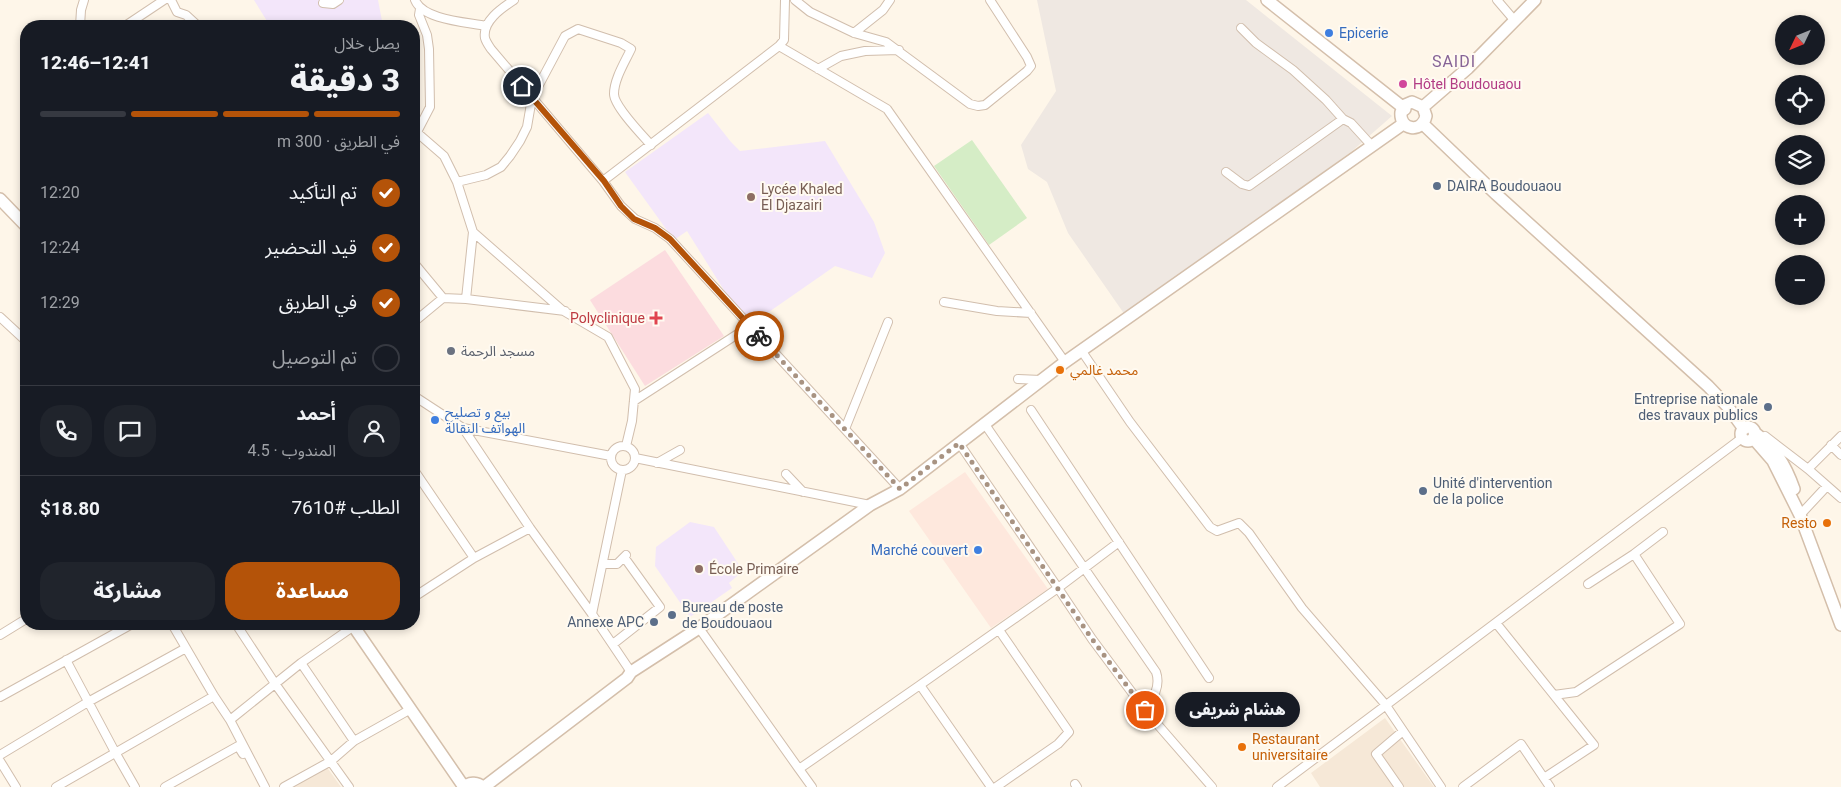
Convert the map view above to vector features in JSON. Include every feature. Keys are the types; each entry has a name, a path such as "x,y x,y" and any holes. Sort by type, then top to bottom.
{"main road":[{"path":"1267,0 1405,110"},
{"path":"1423,107 1468,68 1535,0"},
{"path":"1412,102 1423,107 1426,116 1423,124 1411,128 1403,124 1401,112 1405,110 1405,105 1412,102"},
{"path":"356,630 465,787 475,783 483,787 627,678 631,672 699,628 870,505 900,489 1065,362 1403,124"},
{"path":"1423,124 1503,200 1708,386 1728,407 1773,461 1800,515 1841,625"},
{"path":"0,199 20,220"}],"street":[{"path":"80,20 84,0"},
{"path":"134,20 164,0"},
{"path":"171,0 177,12 186,15 191,20"},
{"path":"323,3 333,4 339,0"},
{"path":"415,0 420,9 436,16 486,26"},
{"path":"514,0 500,9 486,26 485,38 491,49 604,181 621,206 634,219 655,228 670,239 900,489"},
{"path":"785,0 781,43 787,51 886,109 1065,362"},
{"path":"795,0 810,12 854,33 886,42 970,104 978,106 985,105 1031,66 990,0"},
{"path":"854,33 883,10 890,0"},
{"path":"1496,0 1515,21"},
{"path":"420,9 419,15 427,35 429,49 430,107 420,124"},
{"path":"1241,28 1256,43 1293,70 1372,146"},
{"path":"457,182 486,175 500,167 520,141 527,127 532,98 565,36 578,29 621,43 630,49 615,85 614,96 618,104 651,145"},
{"path":"604,181 781,43"},
{"path":"818,69 841,56 864,51 898,50"},
{"path":"1226,172 1242,184 1249,186 1344,119"},
{"path":"420,135 444,156 457,182 474,232 466,299"},
{"path":"474,232 565,311 608,337 635,389 632,421 626,446"},
{"path":"420,270 443,298"},
{"path":"420,317 443,298 565,311"},
{"path":"944,302 997,311 1031,313"},
{"path":"0,317 20,335"},
{"path":"844,429 888,322"},
{"path":"634,401 750,326"},
{"path":"1082,350 1130,422 1210,527 1217,531 1239,523 1249,533 1302,608 1385,704 1441,787"},
{"path":"1018,379 1041,380"},
{"path":"420,400 463,428 611,456"},
{"path":"1031,410 1209,678"},
{"path":"984,423 1156,672 1159,680 1153,700 1145,710"},
{"path":"463,428 530,528 631,672"},
{"path":"1276,787 1749,433 1769,438 1808,468 1841,498"},
{"path":"1808,468 1841,436"},
{"path":"959,443 1092,639 1145,710 1212,787"},
{"path":"1832,445 1841,455"},
{"path":"626,446 632,451 635,458 629,468 622,470 612,464 611,456 614,449 626,446"},
{"path":"657,463 680,450"},
{"path":"635,458 870,505"},
{"path":"592,614 622,470"},
{"path":"786,474 802,492"},
{"path":"420,479 474,558"},
{"path":"1800,515 1827,486"},
{"path":"420,593 474,558 530,528"},
{"path":"1588,584 1634,554 1663,532"},
{"path":"799,769 999,630 1119,542"},
{"path":"1554,695 1576,692 1680,624 1634,554"},
{"path":"603,564 617,564 625,556 660,607 613,644"},
{"path":"0,635 20,623"},
{"path":"1496,623 1594,745 1544,778"},
{"path":"699,628 812,787"},
{"path":"0,697 121,630"},
{"path":"176,630 230,720 265,787"},
{"path":"240,630 276,685 349,787"},
{"path":"230,720 276,685 301,663 346,630"},
{"path":"996,787 1058,744 1069,732 999,630"},
{"path":"0,754 88,702 186,648"},
{"path":"66,660 135,787"},
{"path":"301,663 354,742"},
{"path":"920,685 991,787"},
{"path":"56,787 214,696"},
{"path":"284,787 331,760 354,742 411,709"},
{"path":"1399,787 1376,754 1404,731"},
{"path":"1463,787 1521,744 1550,787"},
{"path":"166,787 238,746 265,787"},
{"path":"0,760 16,787"}],"shaded area":[{"path":"254,0 378,0 382,20 266,20"},
{"path":"1037,0 1246,0 1392,116 1351,152 1125,315 1068,233 1047,182 1028,169 1021,145 1056,91"},
{"name":"Lycée Khaled El Djazairi","path":"708,113 740,151 825,141 874,222 885,253 872,278 835,266 753,323 737,311 687,231 674,240 625,172"},
{"name":"Polyclinique","path":"665,250 724,336 645,386 590,300"},
{"name":"Marché couvert","path":"965,472 1048,589 991,628 909,511"},
{"name":"École Primaire","path":"690,522 714,527 743,571 729,583 732,588 690,617 655,566 656,547"},
{"path":"1385,718 1434,787 1320,787 1311,773"},
{"path":"326,766 341,787 293,787"}],"green space":[{"path":"972,140 1027,218 989,245 934,166"}],"way so far":[{"path":"759,336 900,489 959,443 1092,639 1145,710"}],"place":[{"name":"Epicerie","path":"1329,33"},
{"name":"Hôtel Boudouaou","path":"1403,84"},
{"name":"DAIRA Boudouaou","path":"1437,186"},
{"name":"Lycée Khaled El Djazairi","path":"751,197"},
{"name":"Polyclinique","path":"656,318"},
{"name":"مسجد الرحمة","path":"451,351"},
{"name":"محمد غالمي","path":"1060,370"},
{"name":"Entreprise nationale des travaux publics","path":"1768,407"},
{"name":"بيع و تصليح الهواتف النقالة","path":"435,420"},
{"name":"Unité d'intervention de la police","path":"1423,491"},
{"name":"Resto","path":"1827,523"},
{"name":"Marché couvert","path":"978,550"},
{"name":"École Primaire","path":"699,569"},
{"name":"Bureau de poste de Boudouaou","path":"672,615"},
{"name":"Annexe APC","path":"654,622"},
{"name":"هشام شريفى","path":"1145,710"},
{"name":"Restaurant universitaire","path":"1242,747"}],"district":[{"name":"SAIDI","path":"1454,61"}],"route":[{"path":"522,86 604,181 621,206 634,219 655,228 670,239 759,336"}]}
